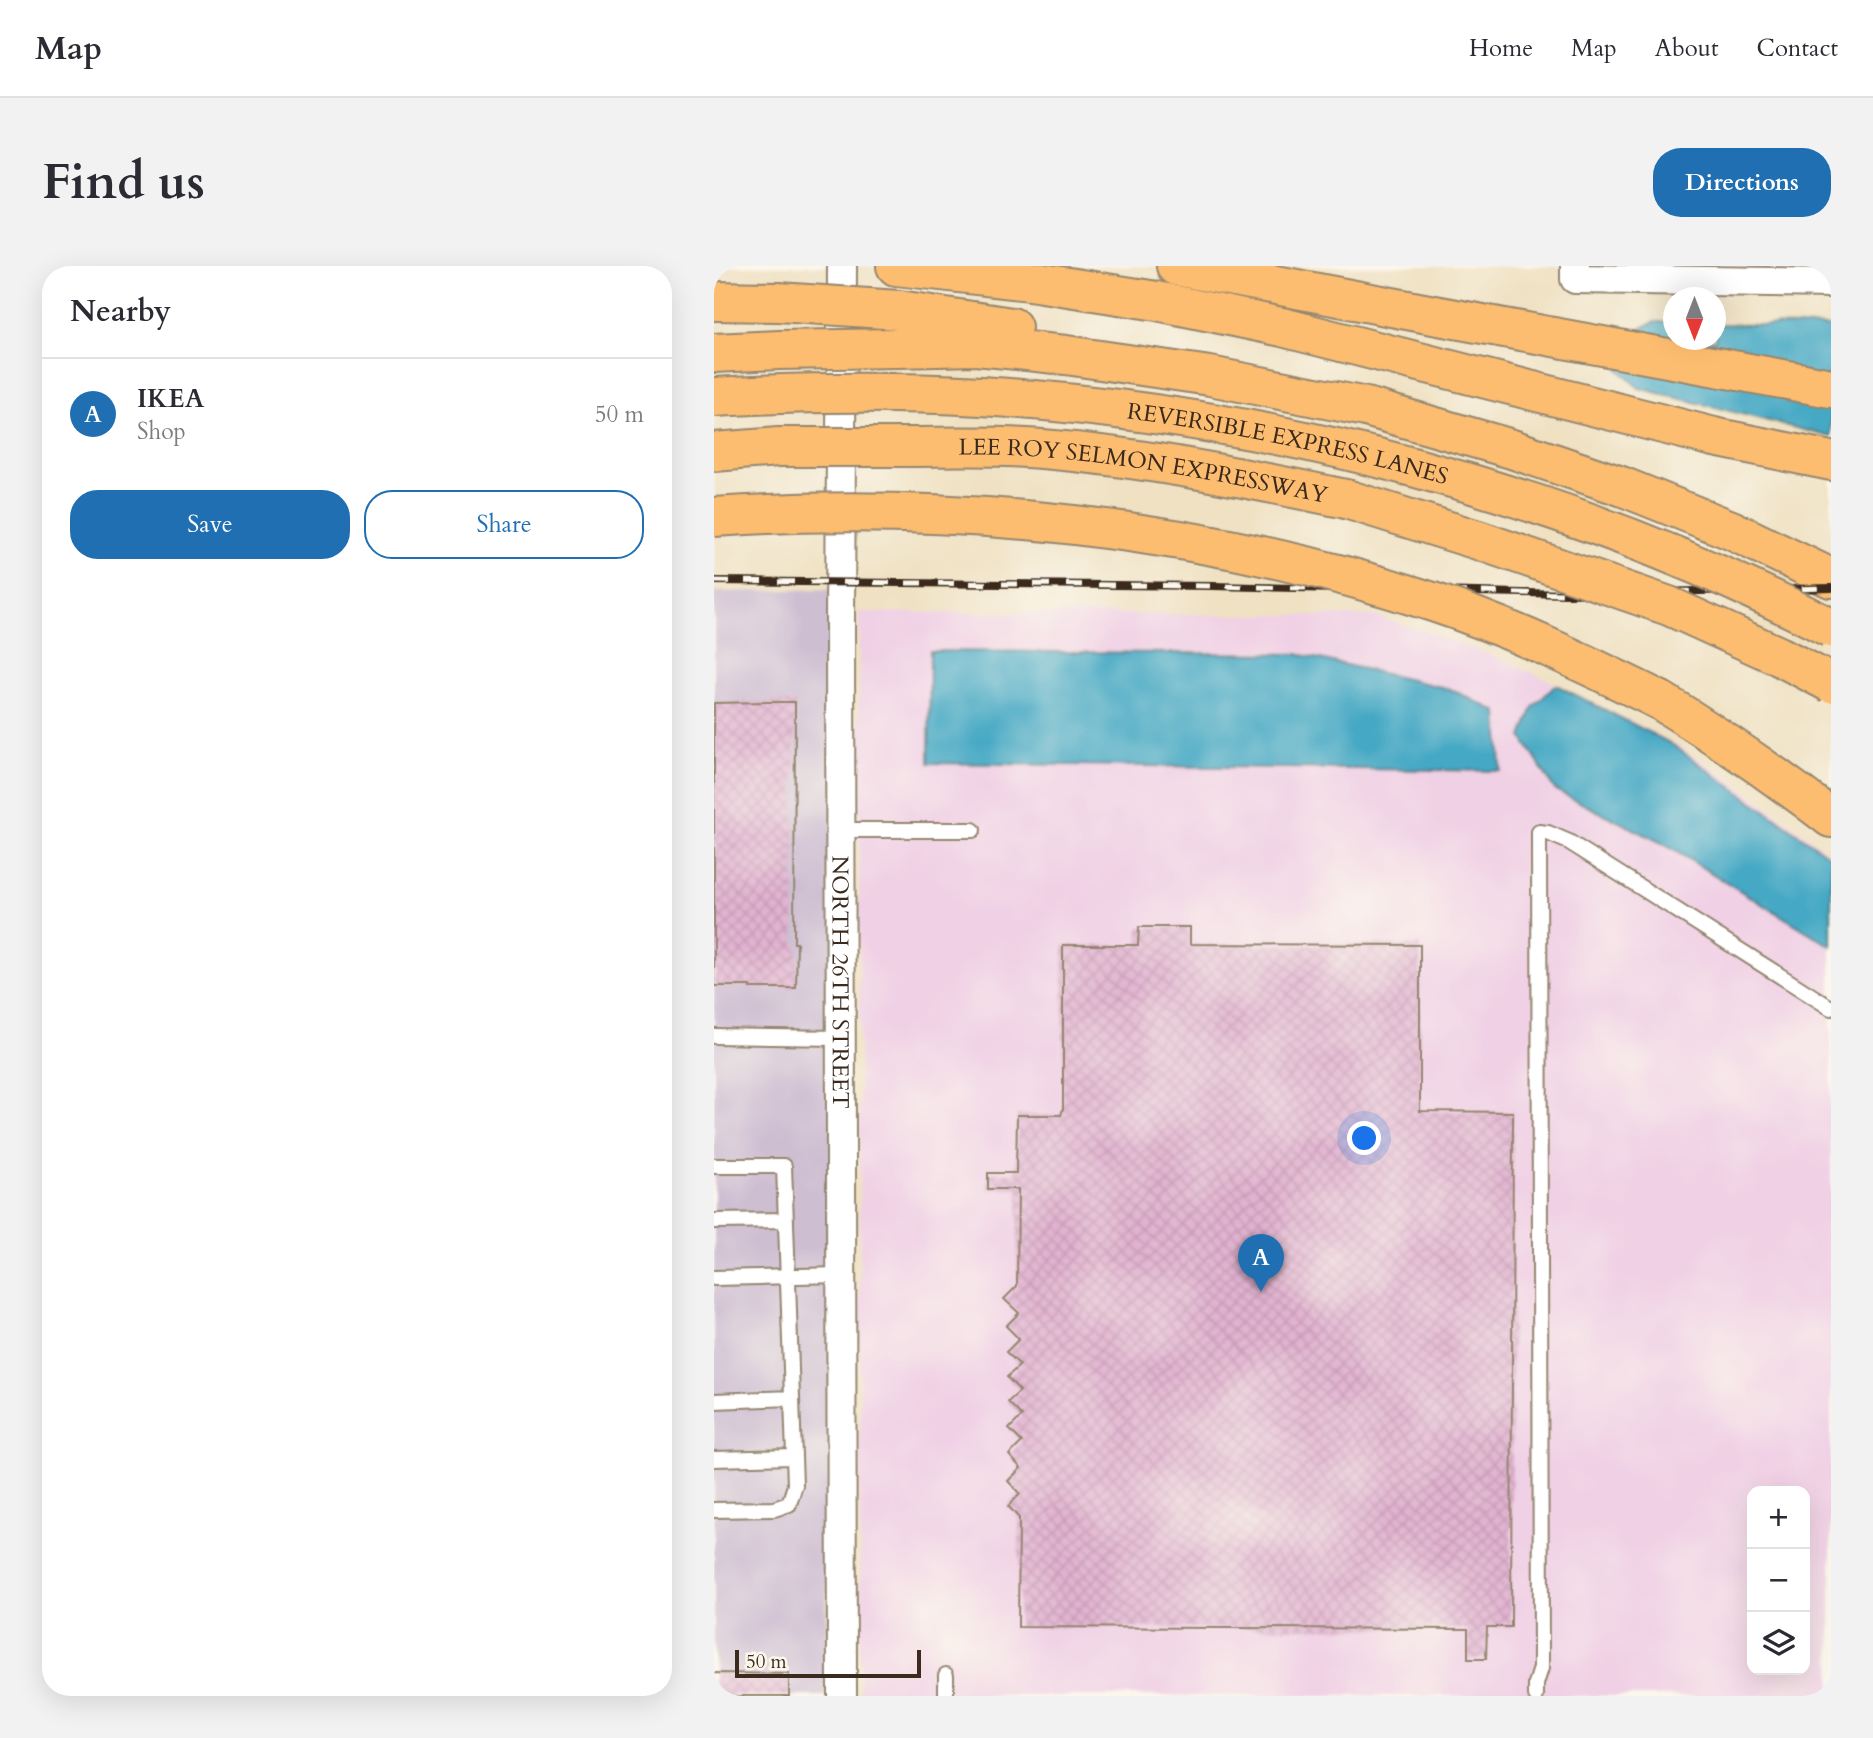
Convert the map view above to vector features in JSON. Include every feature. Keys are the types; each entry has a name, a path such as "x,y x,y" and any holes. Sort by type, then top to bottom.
{"highway":[{"path":"896,266 1030,281 1157,301 1269,325 1714,437 1831,461"},
{"path":"1176,266 1831,388"},
{"path":"714,301 778,302 899,310 1018,328 1066,355"},
{"path":"714,353 976,346 1066,355 1210,376 1367,407 1532,456 1621,486 1731,530 1831,578"},
{"name":"REVERSIBLE EXPRESS LANES","path":"714,397 839,393 980,396 1083,405 1180,418 1301,439 1423,469 1534,503 1707,569 1775,599 1831,628"},
{"name":"LEE ROY SELMON EXPRESSWAY","path":"714,452 779,447 1040,449 1178,467 1264,482 1346,499 1481,541 1669,606 1831,683"},
{"path":"714,517 928,514 1075,525 1205,545 1363,581 1434,602 1500,626 1661,701 1734,747 1831,818"}],"street":[{"name":"NORTH 26TH STREET","path":"842,266 842,1696"},
{"path":"1575,272 1831,284"}],"lane":[{"path":"841,830 973,830"},
{"path":"1536,1696 1536,1684 1541,1668 1539,832 1559,836 1569,842 1831,1008"},
{"path":"714,1037 841,1038"},
{"path":"714,1166 784,1166 795,1485 789,1504 774,1509 714,1510"},
{"path":"714,1221 786,1220"},
{"path":"714,1278 841,1275"},
{"path":"714,1401 792,1398"},
{"path":"714,1459 794,1457"},
{"path":"946,1675 946,1696"}],"shaded area":[{"path":"840,589 825,1696 714,1696 714,592"},
{"path":"859,612 1375,616 1498,658 1643,727 1680,747 1739,786 1831,854 1831,1696 860,1696"}],"water":[{"path":"1655,322 1663,322 1663,350 1726,350 1726,324 1831,327 1831,437 1639,388 1618,369 1624,335"},
{"path":"930,651 1298,654 1450,689 1498,712 1501,771 929,763"},
{"path":"1556,685 1670,743 1831,857 1831,946 1662,843 1555,790 1522,737 1533,707"}],"building":[{"path":"795,702 796,988 714,986 714,703"},
{"path":"1139,927 1190,927 1190,944 1420,945 1420,1111 1513,1112 1511,1627 1487,1627 1486,1659 1468,1659 1468,1629 1018,1627 1019,1518 1008,1506 1020,1494 1008,1481 1021,1468 1009,1455 1022,1442 1009,1429 1022,1416 1008,1402 1020,1391 1007,1377 1020,1365 1006,1352 1019,1339 1006,1326 1019,1313 1004,1299 1017,1286 1018,1189 988,1189 988,1173 1016,1173 1017,1115 1061,1115 1063,1109 1063,945 1138,945"},
{"path":"714,1673 789,1674 789,1696 714,1696"}],"railway":[{"path":"714,581 1212,586 1567,594 1831,588"}],"place":[{"name":"IKEA","path":"1261,1292"}]}
